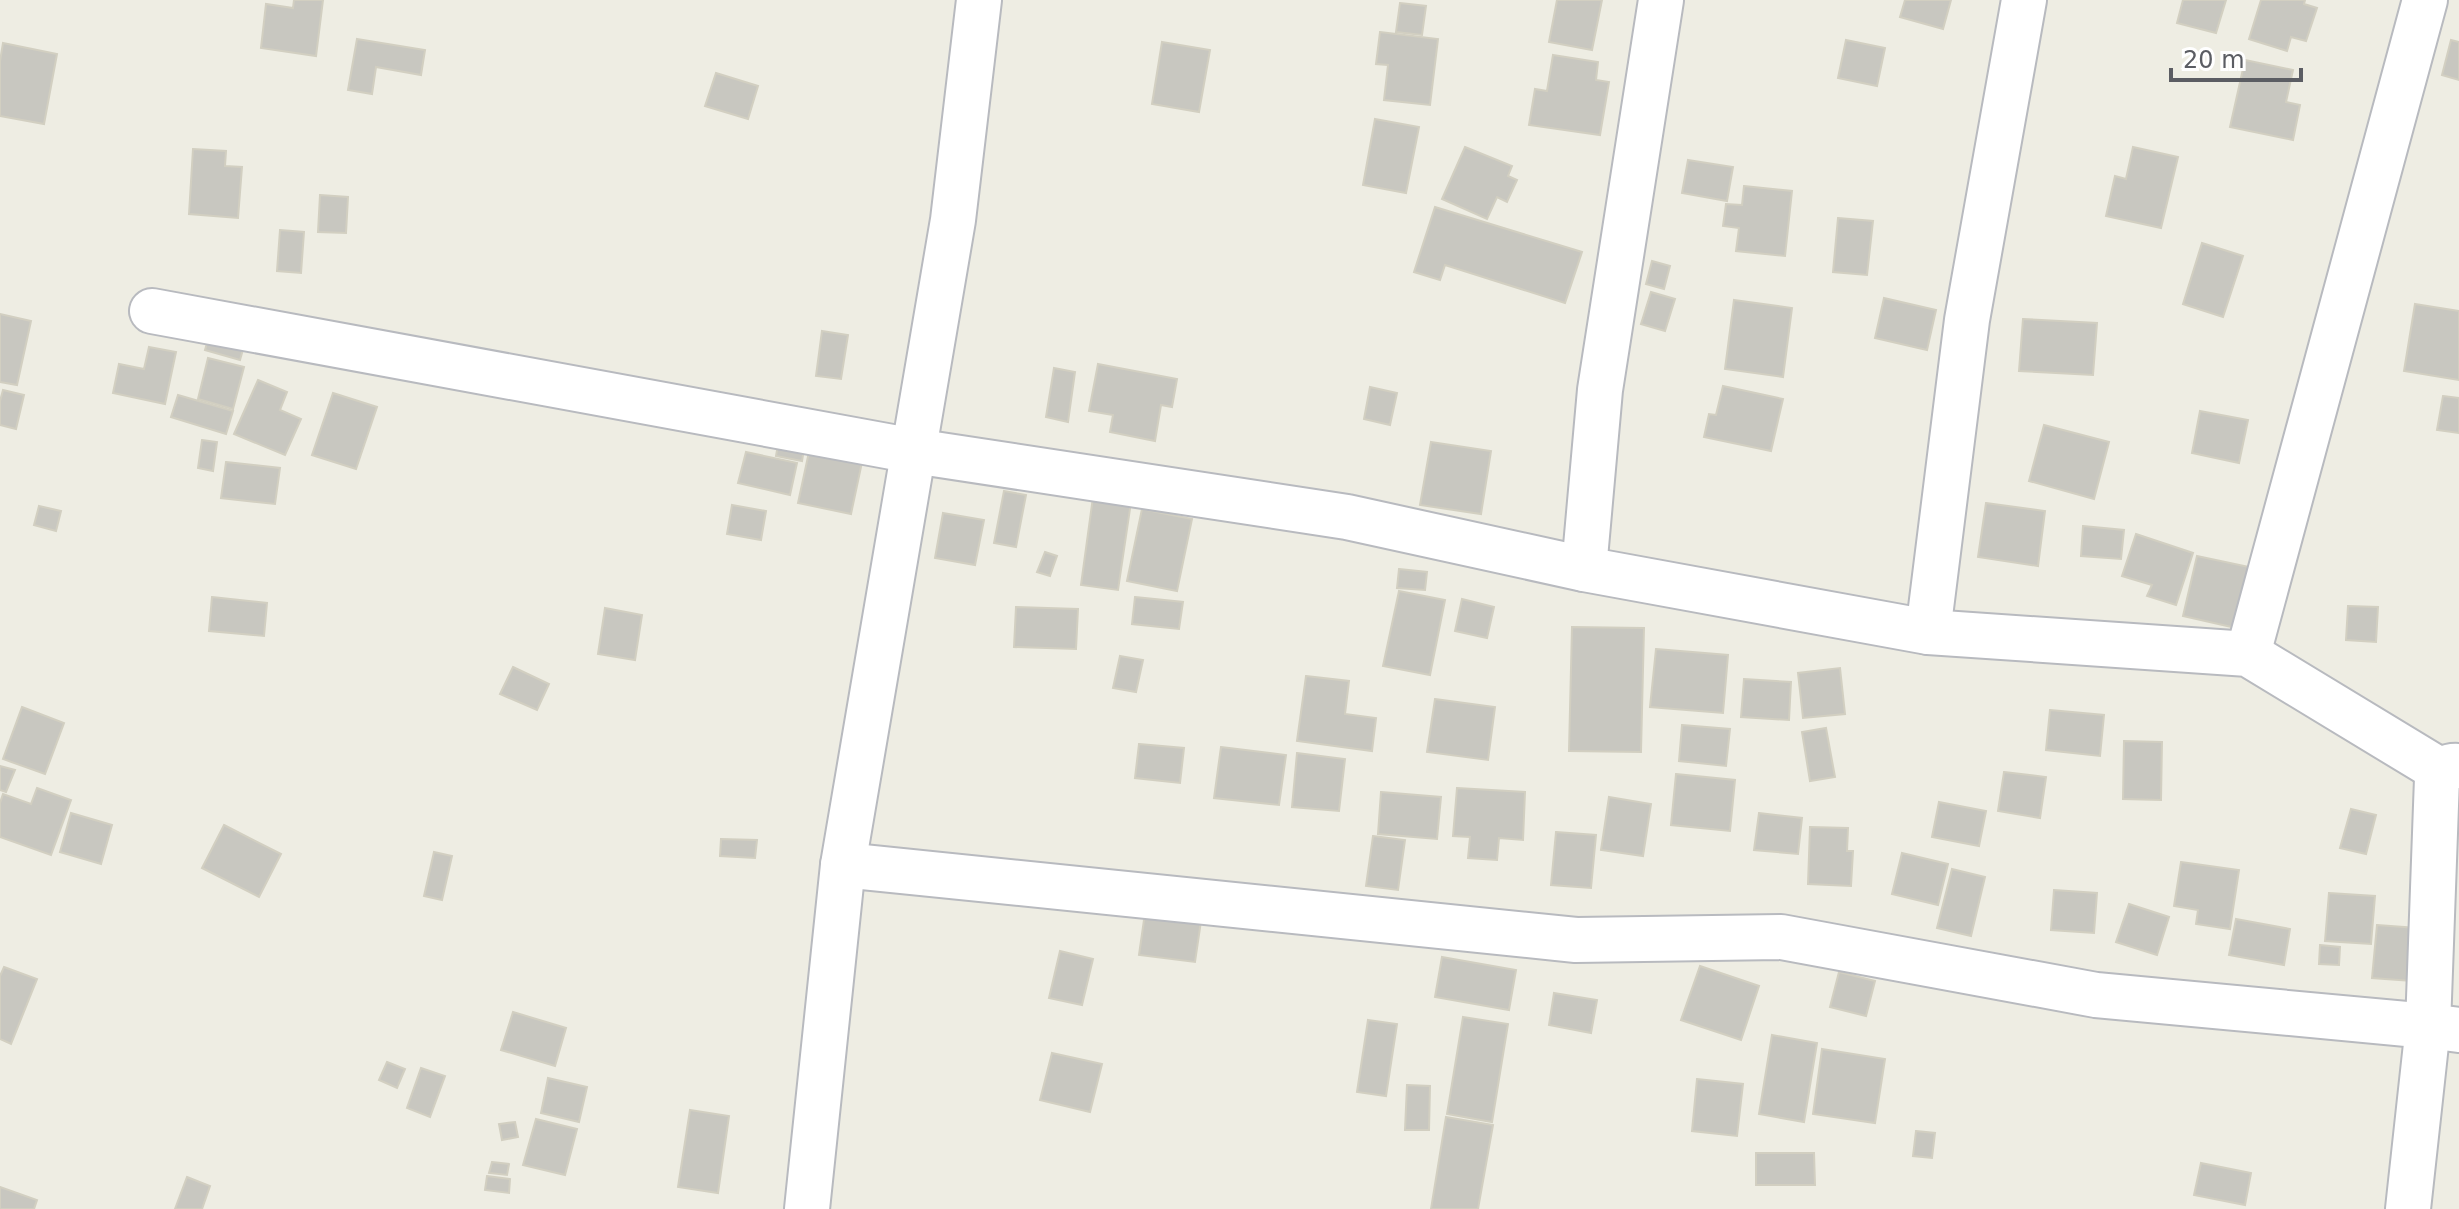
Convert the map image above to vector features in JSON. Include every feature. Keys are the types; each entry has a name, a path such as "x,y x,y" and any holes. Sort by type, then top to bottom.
{"street":[{"path":"807,1209 843,865 953,220 979,0"},
{"path":"1584,569 1600,390 1661,0"},
{"path":"1928,632 1967,320 2024,0"},
{"path":"2248,654 2425,0"},
{"path":"152,311 914,451 1347,517 1584,569 1928,632 2248,654 2450,768 2437,778 2443,1028 2408,1209"},
{"path":"843,865 1576,940 1781,937 2096,995 2443,1028"}],"building":[{"path":"294,0 323,0 316,56 261,48 266,4 293,8"},
{"path":"1557,0 1602,0 1592,50 1549,42"},
{"path":"1905,0 1951,0 1943,29 1900,17"},
{"path":"2183,0 2226,0 2216,33 2177,23"},
{"path":"2261,0 2305,0 2304,4 2317,8 2306,41 2291,37 2287,51 2249,39"},
{"path":"1400,3 1426,6 1422,35 1396,32"},
{"path":"1380,32 1438,39 1430,105 1384,100 1388,65 1376,64"},
{"path":"357,39 425,50 421,75 376,67 372,94 348,90"},
{"path":"1846,40 1885,48 1877,86 1838,78"},
{"path":"2451,40 2459,42 2459,80 2442,75"},
{"path":"1162,42 1210,50 1199,112 1152,104"},
{"path":"3,43 57,54 44,124 0,116"},
{"path":"1553,55 1598,62 1596,80 1609,82 1600,135 1529,125 1535,89 1547,91"},
{"path":"2245,60 2293,70 2286,102 2300,105 2293,140 2230,127"},
{"path":"716,73 758,86 748,119 705,106"},
{"path":"1375,119 1419,127 1406,193 1363,185"},
{"path":"1465,147 1512,166 1508,176 1517,180 1507,202 1497,197 1487,219 1442,199"},
{"path":"2133,147 2178,157 2161,228 2106,216 2115,176 2126,179"},
{"path":"193,149 226,151 225,166 242,167 238,218 189,214"},
{"path":"1688,160 1733,167 1727,201 1682,193"},
{"path":"1744,186 1792,191 1785,256 1736,251 1739,228 1723,226 1726,204 1742,205"},
{"path":"320,195 348,197 346,233 318,232"},
{"path":"1435,207 1582,252 1565,303 1445,265 1440,280 1414,272"},
{"path":"1838,218 1873,221 1867,275 1833,272"},
{"path":"280,230 304,232 301,273 277,271"},
{"path":"2202,243 2243,256 2223,317 2183,304"},
{"path":"1652,261 1670,266 1664,289 1646,284"},
{"path":"1651,292 1675,299 1665,331 1641,324"},
{"path":"1884,298 1936,310 1927,350 1875,338"},
{"path":"1734,300 1792,308 1783,377 1725,369"},
{"path":"2415,304 2459,311 2459,380 2404,371"},
{"path":"0,314 31,321 17,385 0,382"},
{"path":"2023,319 2097,323 2093,375 2019,371"},
{"path":"211,329 246,339 240,360 205,350"},
{"path":"822,331 848,335 841,379 816,376"},
{"path":"149,347 176,352 165,404 113,393 119,364 144,369"},
{"path":"208,358 244,367 233,409 198,399"},
{"path":"1098,364 1177,379 1172,407 1161,405 1155,441 1110,432 1113,415 1089,411"},
{"path":"1054,368 1075,372 1068,422 1046,417"},
{"path":"258,380 287,392 280,410 301,419 285,455 234,434"},
{"path":"1723,386 1783,399 1771,451 1704,437 1709,414 1716,415"},
{"path":"1370,387 1397,393 1390,425 1364,419"},
{"path":"3,390 24,395 16,429 0,425"},
{"path":"333,393 377,407 356,469 312,455"},
{"path":"178,395 233,411 226,434 171,417"},
{"path":"2443,396 2459,398 2459,433 2437,430"},
{"path":"2200,411 2248,420 2239,463 2192,453"},
{"path":"2044,425 2109,442 2094,499 2029,481"},
{"path":"780,433 806,437 802,461 776,456"},
{"path":"812,438 865,448 851,514 798,503"},
{"path":"202,440 217,442 213,471 198,468"},
{"path":"1431,442 1491,451 1481,514 1420,505"},
{"path":"746,452 797,463 790,495 738,483"},
{"path":"226,462 280,468 275,504 221,498"},
{"path":"1004,491 1026,495 1016,547 994,543"},
{"path":"1093,497 1131,502 1118,590 1081,585"},
{"path":"1986,503 2045,511 2038,566 1978,557"},
{"path":"732,505 766,511 761,540 727,534"},
{"path":"39,506 61,511 56,531 34,525"},
{"path":"1142,509 1192,519 1177,591 1127,581"},
{"path":"943,513 984,520 975,565 935,558"},
{"path":"2083,526 2124,530 2121,559 2081,556"},
{"path":"2136,534 2193,553 2176,605 2147,596 2152,585 2122,576"},
{"path":"1045,552 1057,556 1050,576 1037,572"},
{"path":"2197,556 2249,567 2236,628 2183,616"},
{"path":"1399,569 1427,572 1425,590 1397,588"},
{"path":"1399,591 1445,600 1430,675 1383,666"},
{"path":"212,597 267,603 264,636 209,631"},
{"path":"1135,597 1183,602 1179,629 1132,624"},
{"path":"1462,599 1494,607 1487,638 1455,631"},
{"path":"2348,606 2378,607 2376,642 2346,640"},
{"path":"1016,607 1078,609 1076,649 1014,647"},
{"path":"605,608 642,615 635,660 598,654"},
{"path":"1572,627 1644,628 1641,752 1569,751"},
{"path":"1656,649 1728,655 1723,713 1650,707"},
{"path":"1120,656 1143,660 1136,692 1113,688"},
{"path":"513,667 549,684 537,710 500,694"},
{"path":"1840,668 1845,714 1803,718 1798,673"},
{"path":"1306,676 1349,681 1345,714 1376,718 1372,751 1297,741"},
{"path":"1744,679 1791,682 1789,720 1741,717"},
{"path":"1435,699 1495,707 1488,760 1427,752"},
{"path":"22,707 64,723 45,774 3,759"},
{"path":"2050,710 2104,715 2100,756 2046,750"},
{"path":"1682,725 1730,729 1726,766 1679,761"},
{"path":"1826,728 1835,777 1810,781 1802,732"},
{"path":"2124,741 2162,742 2161,800 2123,799"},
{"path":"1139,744 1184,748 1180,783 1135,778"},
{"path":"1221,747 1286,755 1279,805 1214,798"},
{"path":"1297,753 1345,759 1339,811 1292,807"},
{"path":"0,766 15,770 6,792 0,790"},
{"path":"2004,772 2046,777 2040,818 1998,811"},
{"path":"1676,774 1735,780 1730,831 1671,825"},
{"path":"37,788 71,800 51,855 0,837 3,794 31,804"},
{"path":"1457,788 1525,792 1523,840 1499,838 1497,860 1468,858 1470,837 1453,836"},
{"path":"1381,792 1441,797 1437,839 1378,834"},
{"path":"1609,797 1651,804 1643,856 1601,850"},
{"path":"1939,802 1986,811 1979,846 1932,837"},
{"path":"2351,809 2376,815 2366,854 2340,848"},
{"path":"71,813 112,825 101,864 60,852"},
{"path":"1759,813 1802,818 1798,854 1754,850"},
{"path":"224,825 281,854 259,897 202,868"},
{"path":"1810,827 1848,828 1847,851 1853,851 1851,886 1808,884"},
{"path":"1556,832 1596,835 1591,888 1551,885"},
{"path":"1373,836 1405,840 1398,890 1366,886"},
{"path":"721,839 757,840 755,858 720,856"},
{"path":"434,852 452,856 442,900 424,896"},
{"path":"1902,853 1948,864 1938,905 1892,894"},
{"path":"2181,862 2239,870 2230,929 2196,924 2198,910 2174,906"},
{"path":"1952,869 1985,877 1971,936 1937,928"},
{"path":"2054,890 2097,893 2094,933 2051,930"},
{"path":"2329,893 2375,896 2371,944 2325,941"},
{"path":"2129,904 2169,917 2157,955 2116,942"},
{"path":"1145,913 1201,921 1195,962 1139,955"},
{"path":"2236,919 2290,929 2284,965 2229,955"},
{"path":"2377,925 2417,928 2412,981 2372,978"},
{"path":"2320,945 2340,947 2339,965 2319,964"},
{"path":"1060,951 1093,959 1082,1005 1049,998"},
{"path":"1442,957 1516,970 1509,1010 1435,997"},
{"path":"1700,966 1759,986 1741,1040 1681,1020"},
{"path":"4,967 37,979 11,1044 0,1039 0,976"},
{"path":"1839,972 1875,981 1866,1016 1830,1007"},
{"path":"1554,993 1597,1000 1591,1033 1549,1025"},
{"path":"513,1012 566,1028 555,1066 501,1050"},
{"path":"1463,1017 1508,1024 1492,1122 1447,1114"},
{"path":"1368,1020 1397,1024 1386,1096 1357,1092"},
{"path":"1772,1035 1817,1043 1804,1122 1759,1114"},
{"path":"1822,1049 1885,1059 1875,1123 1813,1114"},
{"path":"1052,1053 1102,1064 1090,1112 1040,1100"},
{"path":"387,1062 405,1069 397,1088 379,1080"},
{"path":"421,1068 445,1076 430,1117 407,1108"},
{"path":"548,1078 587,1087 579,1122 541,1113"},
{"path":"1697,1079 1743,1084 1737,1136 1692,1131"},
{"path":"1407,1085 1430,1086 1429,1130 1405,1130"},
{"path":"690,1110 729,1116 718,1193 678,1187"},
{"path":"1446,1117 1493,1125 1478,1209 1431,1209"},
{"path":"536,1119 577,1129 565,1175 523,1165"},
{"path":"515,1122 518,1137 502,1140 499,1124"},
{"path":"1916,1131 1935,1133 1932,1158 1913,1156"},
{"path":"1756,1153 1814,1153 1815,1185 1756,1185"},
{"path":"492,1162 509,1164 507,1175 489,1173"},
{"path":"2201,1163 2251,1173 2245,1205 2194,1195"},
{"path":"487,1176 510,1179 509,1193 485,1190"},
{"path":"187,1177 210,1186 202,1209 175,1209"},
{"path":"0,1187 37,1200 34,1209 0,1209"}]}
